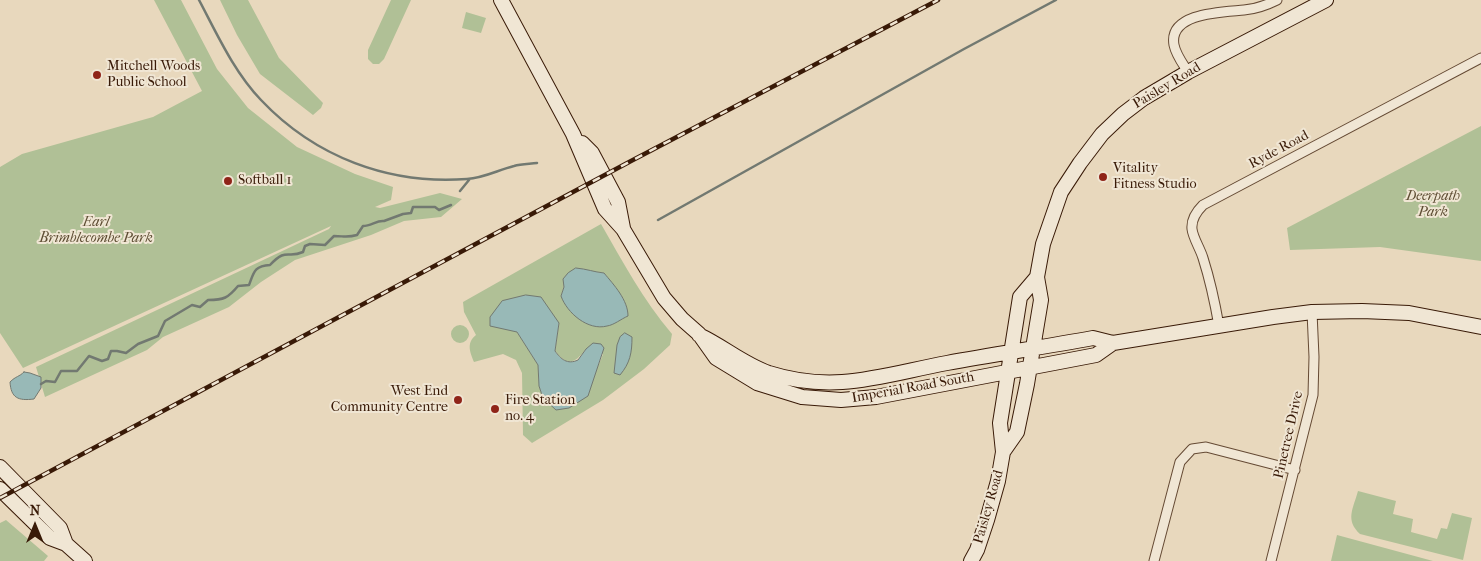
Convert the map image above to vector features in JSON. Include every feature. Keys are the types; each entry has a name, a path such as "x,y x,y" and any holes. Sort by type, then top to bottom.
{"street":[{"name":"Imperial Road South","path":"501,0 573,134 605,209 624,229 664,298 682,320 699,334 718,343 751,366 788,378 823,383 853,382 1093,338 1113,343 1312,312 1362,311 1409,314 1481,327"},
{"path":"1188,72 1176,53 1174,36 1178,28 1198,16 1256,8 1277,0"},
{"name":"Paisley Road","path":"1003,452 1017,432 1030,367 1041,300 1037,277 1043,244 1050,219 1061,192 1080,163 1102,134 1123,114 1144,98 1188,72 1326,0"},
{"name":"Ryde Road","path":"1219,326 1207,269 1192,230 1192,220 1196,212 1203,206 1481,58"},
{"name":"Paisley Road","path":"971,561 977,550 998,481 1003,452 1000,423 1020,297 1037,277"},
{"name":"Pinetree Drive","path":"1271,561 1313,395 1312,312"},
{"name":"Imperial Road South","path":"699,334 716,358 743,376 766,386 802,397 841,400 876,397 1096,355 1113,343"},
{"path":"1154,561 1180,462 1192,450 1206,447 1295,470"},
{"path":"0,467 60,528 66,544"},
{"path":"0,489 50,538 66,544 85,561"}],"green space":[{"name":"Earl Brimblecombe Park","path":"154,0 181,0 217,69 248,108 297,147 355,174 393,187 391,200 375,207 380,208 440,193 462,199 441,217 404,221 371,235 295,260 261,282 229,307 163,337 147,350 45,397 36,367 329,229 331,226 23,368 0,333 0,167 22,154 153,117 202,91"},
{"path":"220,0 248,0 279,58 323,103 321,108 313,115 260,74 237,35"},
{"path":"391,0 411,0 384,59 379,64 373,64 368,59 368,50"},
{"path":"466,12 486,18 481,33 462,28"},
{"name":"Deerpath Park","path":"1481,126 1481,261 1380,247 1290,250 1287,228"},
{"path":"601,224 625,267 672,334 670,345 644,369 603,400 532,443 523,435 522,373 516,360 503,354 474,362 470,351 470,344 476,335 464,312 463,302","holes":["593,272 604,273 561,296 564,287","559,323 555,351 564,360 571,362 578,358 586,349 603,354 599,364 569,408 556,409 543,398 539,386 538,365 517,332"]},
{"path":"456,325 464,325 469,330 467,341 456,343 451,338 451,330"},
{"path":"1358,491 1396,501 1393,514 1413,519 1411,532 1437,539 1441,528 1447,529 1452,513 1472,518 1463,560 1360,534 1355,529 1351,519"},
{"path":"6,520 48,556 44,561 0,561 0,523"},
{"path":"1337,535 1433,561 1331,561"}],"water":[{"path":"576,268 604,273 626,304 628,316 607,326 600,327 586,323 573,314 561,296 564,287 563,279"},
{"path":"526,295 541,297 559,323 555,351 562,359 571,362 578,360 593,343 601,344 604,348 588,396 569,408 556,410 543,398 539,386 538,365 517,332 490,326 490,317 502,301"},
{"path":"625,333 632,337 632,348 630,358 620,375 614,373 617,345 620,337"},
{"path":"24,372 41,377 41,388 34,399 20,399 12,392 10,382"}],"waterway":[{"path":"199,0 227,52 251,89 282,120 329,152 382,172 438,180 485,176 517,165 537,163"},
{"path":"658,220 964,49 1056,0"},
{"path":"460,191 469,180"},
{"path":"41,384 46,381 55,382 61,371 77,371 89,356 102,361 108,359 111,351 126,353 138,344 158,336 165,321 192,305 200,307 208,300 225,298 238,286 249,285 255,270 270,265 280,256 298,254 303,252 305,246 310,244 325,245 334,236 348,237 357,235 363,226 411,213 413,207 435,207 439,210 451,205"}],"railway":[{"path":"0,498 631,161 938,0"}],"place":[{"name":"Mitchell Woods Public School","path":"97,75"},
{"name":"Vitality Fitness Studio","path":"1103,177"},
{"name":"Softball 1","path":"228,181"},
{"name":"West End Community Centre","path":"458,400"},
{"name":"Fire Station no. 4","path":"495,409"}]}
